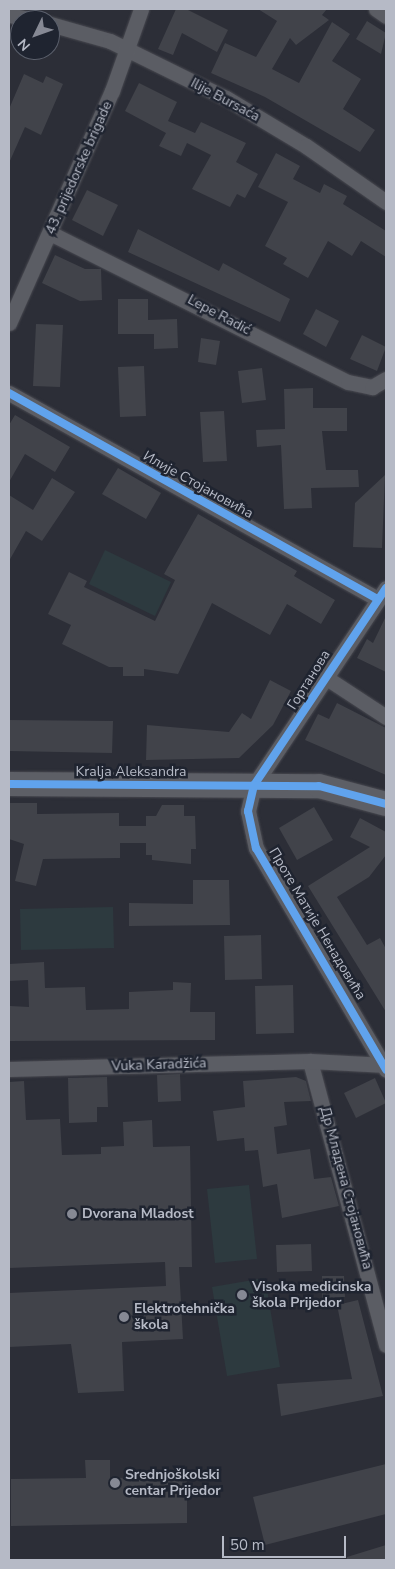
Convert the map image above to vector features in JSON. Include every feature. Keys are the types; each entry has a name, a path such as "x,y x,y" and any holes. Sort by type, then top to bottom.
{"main road":[{"name":"Kralja Aleksandra","path":"9,784 319,786 386,804"}],"street":[{"path":"376,9 386,16"},
{"name":"43. prijedorske brigade","path":"9,324 128,50 141,10"},
{"name":"Ilije Bursaća","path":"60,27 128,50 226,98 306,146 386,202"},
{"name":"Lepe Radić","path":"50,233 348,382 372,387 386,379"},
{"name":"Илије Стојановића","path":"9,393 381,593"},
{"name":"Гортанова","path":"254,785 381,593"},
{"path":"326,677 386,717"},
{"name":"Проте Матије Ненадовића","path":"254,785 248,812 256,848 385,1067"},
{"name":"Vuka Karadžića","path":"9,1069 310,1061 385,1067"},
{"name":"Др Младена Стојановића","path":"310,1061 386,1345"}],"shaded area":[{"path":"105,550 171,582 155,616 89,584"},
{"path":"113,907 114,948 21,950 20,909"},
{"path":"249,1185 257,1259 215,1263 207,1189"},
{"path":"265,1278 280,1367 227,1376 212,1287"}],"building":[{"path":"176,9 186,9 228,30 217,52 182,33 173,55 158,49"},
{"path":"258,9 327,9 322,15 329,20 296,45 290,38 272,69 299,83 332,22 350,34 332,61 361,79 343,109 375,130 360,152 265,97 211,73 225,43 256,57 277,21"},
{"path":"367,21 386,33 381,54 356,39"},
{"path":"24,74 43,83 46,76 63,84 41,135 25,127 9,163 9,109"},
{"path":"139,83 177,102 168,121 195,133 201,122 246,143 236,162 258,174 245,198 237,194 230,207 192,189 211,155 187,143 181,156 159,146 166,133 125,111"},
{"path":"276,153 300,166 293,179 320,193 324,184 347,196 343,204 386,231 386,257 361,241 352,256 328,241 308,278 283,264 287,258 265,246 288,202 258,187"},
{"path":"87,190 118,205 103,236 72,220"},
{"path":"138,229 219,271 223,263 290,299 280,322 128,252"},
{"path":"55,255 85,269 101,269 102,300 80,301 42,283"},
{"path":"118,299 148,299 148,320 177,319 178,348 154,349 154,334 118,334"},
{"path":"316,309 339,321 326,347 303,334"},
{"path":"36,324 63,325 60,387 33,386"},
{"path":"362,335 386,347 377,371 350,359"},
{"path":"201,338 220,341 216,365 198,362"},
{"path":"144,366 146,416 120,417 118,367"},
{"path":"262,368 266,400 242,403 238,371"},
{"path":"313,388 313,408 347,408 347,431 322,431 326,470 358,470 359,487 311,488 312,508 284,509 281,445 257,447 256,430 285,429 284,389"},
{"path":"224,411 227,461 203,462 200,412"},
{"path":"15,415 70,447 55,472 25,454 9,482 9,425"},
{"path":"118,468 161,493 146,519 102,494"},
{"path":"385,475 382,548 353,547 355,503"},
{"path":"52,478 75,492 42,541 26,531 9,561 9,495 33,510"},
{"path":"198,514 297,571 294,576 335,600 321,624 287,604 270,635 212,603 178,674 144,669 144,676 123,676 123,667 109,667 62,644 71,625 48,614 69,572 87,581 84,587 155,621 175,580 164,574"},
{"path":"386,616 386,672 357,658 367,639 373,643"},
{"path":"270,680 291,691 273,725 239,758 146,760 147,725 229,732 242,713 251,719"},
{"path":"337,703 386,728 386,775 305,740 318,714 329,719"},
{"path":"9,720 113,721 112,753 9,751"},
{"path":"10,803 37,803 37,814 119,813 119,826 146,826 146,816 156,816 162,805 184,805 184,816 195,816 196,849 191,849 191,864 152,860 152,855 146,855 146,843 120,843 120,858 43,859 36,886 15,881 24,844 9,839"},
{"path":"314,807 333,840 297,860 279,828"},
{"path":"360,818 386,832 386,855 369,877 337,897 367,945 380,938 386,949 386,1012 308,886 370,847 350,837"},
{"path":"193,880 229,880 230,925 129,926 129,903 193,904"},
{"path":"261,935 262,979 225,980 224,936"},
{"path":"44,962 45,988 85,987 86,1010 129,1009 129,992 173,990 173,982 191,983 190,1012 215,1012 215,1040 9,1041 10,1006 29,1007 28,980 9,981 9,964"},
{"path":"293,985 294,1033 256,1034 255,986"},
{"path":"180,1074 181,1101 158,1102 157,1075"},
{"path":"107,1077 108,1107 97,1107 97,1122 69,1123 68,1078"},
{"path":"296,1077 306,1081 311,1101 284,1102 287,1125 274,1127 277,1154 310,1149 314,1179 331,1177 339,1206 282,1218 277,1184 263,1187 258,1150 245,1151 244,1138 217,1141 213,1111 245,1107 243,1081"},
{"path":"375,1078 386,1103 356,1118 344,1093"},
{"path":"24,1081 26,1120 60,1119 62,1155 101,1154 101,1147 124,1146 123,1122 152,1120 153,1147 190,1146 192,1267 179,1267 183,1339 122,1342 124,1391 78,1393 71,1344 9,1347 9,1293 166,1286 165,1262 9,1268 9,1082"},
{"path":"311,1244 312,1271 277,1272 276,1245"},
{"path":"322,1276 344,1276 345,1297 322,1298"},
{"path":"358,1300 383,1396 281,1416 277,1384 352,1379 337,1305"},
{"path":"85,1460 110,1460 110,1478 187,1477 187,1523 11,1526 11,1479 86,1478"},
{"path":"386,1464 386,1514 265,1545 253,1497"},
{"path":"386,1545 386,1560 347,1560 347,1557"}],"cycle path":[{"path":"9,393 376,598"},
{"path":"386,588 254,785 248,811 256,848 386,1070"},
{"path":"9,784 319,786 386,804"}],"place":[{"name":"Dvorana Mladost","path":"72,1214"},
{"name":"Visoka medicinska škola Prijedor","path":"242,1295"},
{"name":"Elektrotehnička škola","path":"124,1317"},
{"name":"Srednjoškolski centar Prijedor","path":"115,1483"}]}
